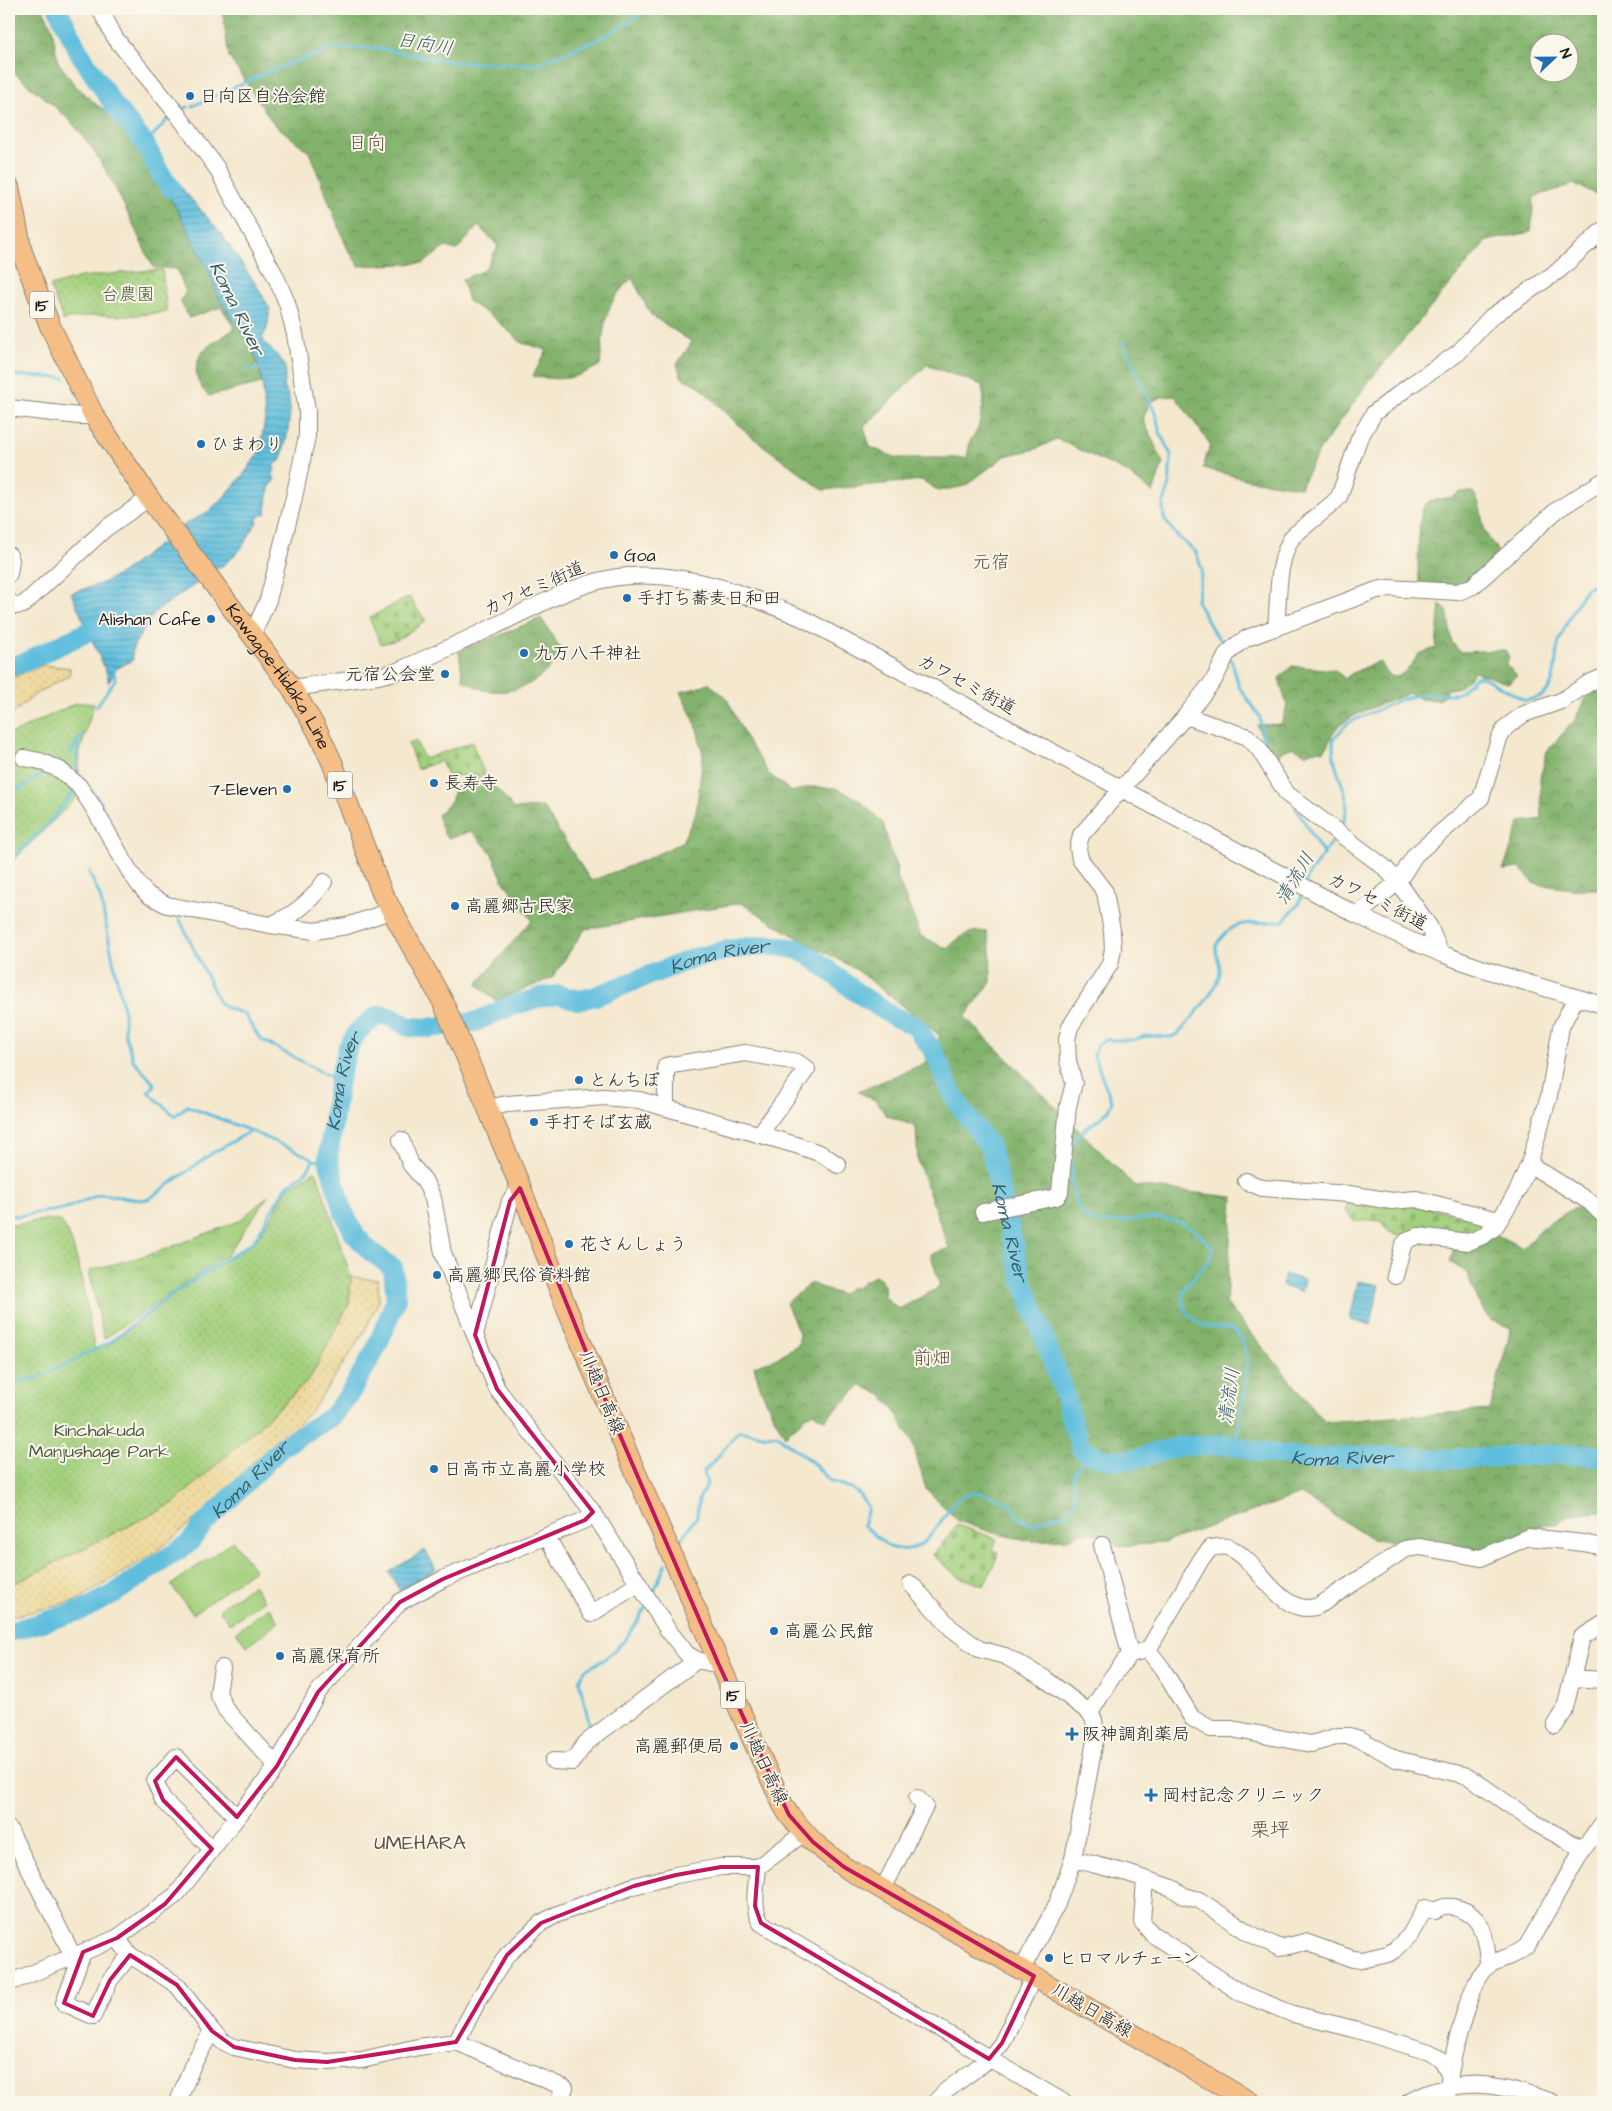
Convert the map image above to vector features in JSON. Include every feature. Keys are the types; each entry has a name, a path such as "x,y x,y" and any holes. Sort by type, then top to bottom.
{"main road":[{"name":"15","path":"9,187 22,252 50,326 94,416"},
{"name":"Kawagoe-Hidaka Line","path":"94,416 149,498 292,688 326,748 361,842 390,911 442,1000 472,1070"},
{"name":"川越日高線","path":"472,1070 565,1304 719,1665 783,1805 804,1833 844,1867 1250,2102"}],"street":[{"path":"100,9 115,38 178,115 216,167 275,275 287,303 295,334 307,411 308,436 268,600 252,636"},
{"path":"1276,628 1282,564 1289,542 1293,536 1339,497 1359,439 1374,414 1400,393 1458,353 1491,317 1558,271 1603,230"},
{"path":"9,408 94,416"},
{"path":"983,1212 1057,1197 1060,1192 1068,1106 1074,1083 1068,1061 1068,1034 1070,1027 1110,964 1113,949 1112,931 1105,892 1080,860 1078,842 1081,835 1186,716 1214,680 1227,654 1247,638 1377,590 1389,588 1458,592 1473,586 1558,510 1603,481"},
{"path":"9,601 14,606 23,605 105,529 149,498"},
{"path":"9,555 11,560 9,574"},
{"name":"カワセミ街道","path":"292,688 395,672 555,598 604,580 646,575 681,578 757,599 804,619 1357,915 1440,954 1603,1005"},
{"path":"1357,915 1398,882 1415,855 1481,798 1499,739 1506,727 1524,714 1561,701 1589,683 1603,677"},
{"path":"1186,716 1248,737 1259,749 1287,794 1384,867 1398,882 1429,926 1440,954"},
{"path":"24,758 40,761 60,770 79,786 130,872 148,895 161,903 179,909 315,931 347,926 390,911"},
{"path":"270,925 295,913 306,904 324,882"},
{"path":"1395,1276 1403,1245 1409,1239 1418,1236 1469,1242 1483,1236 1495,1227 1517,1192 1529,1164 1549,1096 1561,1027 1576,997"},
{"path":"666,1108 666,1066 745,1053 797,1062 806,1070 759,1135"},
{"path":"488,1108 515,1103 604,1097 639,1100 822,1154 838,1165"},
{"path":"401,1140 411,1166 424,1180 432,1198 443,1253 497,1389 593,1512 668,1630 687,1654 697,1660 719,1665"},
{"path":"1529,1164 1590,1202 1603,1216"},
{"path":"1246,1181 1262,1188 1350,1194 1392,1201 1416,1199 1498,1220"},
{"path":"475,1335 510,1201 520,1188"},
{"path":"9,1983 117,1938 176,1895 277,1766 318,1692 400,1602 443,1578 547,1537 584,1520 593,1512"},
{"path":"547,1537 592,1614 638,1584"},
{"path":"1090,1714 1112,1677 1130,1654 1148,1650 1202,1558 1211,1548 1229,1547 1291,1604 1315,1607 1406,1550 1420,1547 1481,1558 1528,1537 1603,1547"},
{"path":"1102,1545 1130,1654"},
{"path":"911,1584 951,1628 979,1649 1005,1656 1044,1678 1090,1714 1094,1720 1096,1735 1073,1859 1002,2043 989,2059 947,2090 935,2102"},
{"path":"1555,1726 1564,1712 1582,1637 1603,1624"},
{"path":"1148,1650 1162,1668 1192,1718 1211,1729 1232,1729 1310,1744 1339,1736 1360,1739 1396,1759 1468,1776 1535,1823 1583,1850"},
{"path":"553,1761 572,1762 585,1744 596,1735 697,1660"},
{"path":"222,1668 218,1693 226,1710 277,1766"},
{"path":"1573,1678 1603,1680"},
{"path":"212,1849 163,1800 155,1781 176,1757 237,1817"},
{"path":"884,1889 925,1806 917,1798"},
{"path":"1448,2089 1469,1999 1477,1979 1488,1965 1513,1956 1527,1946 1583,1850 1602,1828"},
{"path":"9,1829 78,1954 64,2003 93,2016 110,1980 130,1955"},
{"path":"456,2042 479,1999 507,1955 541,1923 558,1914 642,1884 696,1870 721,1867 758,1867 804,1833"},
{"path":"1073,1859 1172,1888 1184,1896 1199,1900 1249,1934 1280,1948 1305,1942 1352,1959 1362,1960 1388,1954 1396,1949 1410,1934 1425,1908 1435,1910 1442,1906 1461,1909 1473,1916 1481,1925 1486,1937 1488,1965"},
{"path":"758,1867 755,1906 756,1916 761,1923 1063,2102"},
{"path":"1145,1879 1142,1922 1152,1934 1241,1993 1293,2014 1354,2029 1429,2052 1439,2057 1446,2066 1448,2089"},
{"path":"117,1938 130,1955 177,1985 222,2042 234,2047 295,2060 327,2062 362,2060 418,2047 456,2042 565,2088 558,2102"},
{"path":"178,2102 193,2064 212,2031"},
{"path":"1409,2102 1431,2092 1463,2085 1494,2085 1551,2102"}],"highlighted area":[{"path":"520,1188 616,1426 719,1665 789,1815 813,1842 844,1867 1034,1976 1002,2043 989,2059 761,1923 755,1906 758,1867 721,1867 676,1875 634,1886 541,1923 507,1955 456,2042 327,2062 295,2060 234,2047 212,2031 177,1985 130,1955 110,1980 93,2016 64,2003 83,1952 117,1938 165,1904 212,1849 163,1800 155,1781 176,1757 237,1817 277,1766 318,1692 400,1602 443,1579 585,1520 593,1512 497,1389 475,1335 510,1201"}],"green space":[{"path":"9,9 43,9 52,28 58,62 74,84 97,105 122,122 178,211 209,272 220,300 253,349 262,383 209,396 201,387 196,371 201,354 235,328 221,307 189,318 180,301 186,292 177,269 153,267 121,199 93,150 65,116 9,67"},
{"path":"222,9 1603,9 1603,197 1574,184 1534,197 1531,232 1486,241 1370,380 1319,451 1300,487 1249,480 1203,468 1210,444 1175,396 1162,397 1150,402 1143,419 1163,463 1153,493 1128,473 1057,439 1036,449 1005,456 965,486 939,491 922,480 823,490 748,434 699,386 682,378 677,364 692,342 651,315 632,278 615,298 606,318 600,365 582,374 560,379 533,376 547,350 522,343 494,318 468,301 462,279 485,270 498,246 478,226 457,250 445,247 424,263 359,266 348,250 309,152 273,123 229,57","holes":["927,365 982,385 984,400 978,429 970,441 967,458 897,458 870,447 864,427"]},
{"name":"台農園","path":"162,269 167,312 126,316 95,315 63,320 50,286 81,277"},
{"path":"1461,492 1473,492 1480,507 1485,531 1498,552 1471,578 1457,584 1420,584 1418,548 1422,510 1429,501 1453,497"},
{"path":"409,597 426,621 397,640 381,644 369,618"},
{"path":"1440,604 1447,610 1452,642 1460,652 1505,650 1509,657 1506,665 1517,675 1509,683 1475,672 1459,688 1448,689 1440,700 1421,699 1409,693 1360,713 1342,723 1333,732 1324,751 1319,750 1305,754 1294,747 1283,751 1274,760 1269,754 1257,725 1281,724 1287,706 1279,678 1292,666 1335,670 1345,679 1352,673 1380,661 1388,675 1399,676 1410,667 1418,654 1436,648"},
{"path":"541,618 561,649 556,660 540,677 519,688 508,691 484,690 463,680 459,652"},
{"path":"708,683 726,697 746,738 769,774 792,792 809,787 836,788 859,800 883,823 897,868 896,875 921,936 947,949 965,935 981,931 987,932 990,948 991,982 965,1017 1135,1186 1233,1197 1226,1303 1325,1422 1490,1410 1511,1328 1490,1320 1477,1300 1467,1273 1450,1262 1454,1249 1470,1247 1497,1235 1523,1248 1542,1228 1575,1207 1603,1217 1603,1385 1599,1410 1603,1417 1603,1512 1569,1516 1557,1525 1548,1524 1538,1527 1482,1556 1420,1543 1371,1539 1301,1494 1163,1543 1118,1546 1107,1534 1080,1532 1068,1539 1033,1541 997,1534 958,1521 926,1489 912,1441 893,1408 883,1396 861,1385 825,1420 812,1412 785,1436 766,1402 754,1366 775,1359 799,1344 799,1333 786,1303 811,1283 829,1291 842,1294 875,1276 880,1279 884,1286 885,1297 899,1309 940,1287 931,1254 949,1248 918,1162 916,1127 886,1115 875,1100 858,1092 925,1063 940,1036 857,970 791,934 741,903 585,929 552,978 496,1001 477,984 532,920 504,882 491,852 471,831 450,838 445,836 437,815 452,800 454,788 475,781 489,783 501,793 514,809 543,807 591,881 647,859 682,842 696,813 703,755 696,724 680,692"},
{"path":"1603,686 1603,889 1573,889 1535,884 1520,868 1503,870 1520,822 1542,819 1540,778 1547,751 1575,720 1585,698"},
{"path":"76,703 94,703 80,752 77,797 9,865 9,735"},
{"path":"416,741 424,759 472,742 485,776 466,779 458,775 448,777 441,761 417,769 408,743"},
{"name":"Kinchakuda Manjushage Park","path":"314,1171 317,1173 351,1277 349,1304 309,1380 174,1503 9,1586 9,1224 56,1220 64,1226 71,1239 82,1279 95,1350 111,1343 180,1290 255,1241 273,1215 286,1190"},
{"path":"268,1196 227,1255 104,1339 89,1271 158,1252 239,1221"},
{"path":"1349,1198 1406,1203 1489,1223 1472,1236 1396,1235 1388,1231 1381,1221 1354,1221 1345,1211"},
{"path":"957,1525 997,1539 993,1550 999,1553 984,1586 957,1576 933,1555"},
{"path":"233,1541 254,1570 193,1614 171,1585"},
{"path":"253,1585 264,1600 230,1624 219,1609"},
{"path":"269,1607 279,1622 247,1646 236,1632"}],"sand":[{"path":"43,665 70,668 69,676 38,692 9,717 9,679"},
{"path":"351,1277 378,1280 379,1301 363,1334 313,1409 238,1483 156,1552 76,1601 9,1617 9,1586 174,1503 309,1380 349,1304"}],"water":[{"path":"157,160 220,232 257,286 270,309 267,329 262,338 286,369 283,387 287,393 290,412 281,460 273,466 275,468 273,476 275,479 269,488 266,513 257,518 257,522 241,549 225,564 155,612 134,645 133,660 116,669 108,683 108,676 71,593 100,584 122,573 187,523 209,511 244,474 258,454 265,418 260,369 253,349 220,300 209,272 178,211 154,173"},
{"path":"1285,1274 1304,1280 1301,1292 1282,1286"},
{"path":"1358,1281 1379,1285 1371,1325 1350,1320"},
{"path":"425,1550 436,1569 400,1591 389,1572"}],"waterway":[{"name":"Koma River","path":"58,9 77,49 113,104 145,144 160,173 171,188"},
{"name":"日向川","path":"193,106 277,68 334,48 376,48 453,62 536,64 601,38 651,9"},
{"name":"日向川","path":"182,109 188,107"},
{"name":"日向川","path":"145,144 171,116"},
{"path":"1123,342 1156,415 1160,433 1171,455 1169,487 1163,505 1164,519 1178,537 1196,552 1202,570 1197,601 1214,633 1227,646"},
{"path":"246,369 263,369"},
{"path":"9,378 12,375 65,378"},
{"name":"清流川","path":"1341,828 1345,818 1347,802 1334,760 1333,739 1348,723 1402,699 1422,694 1456,694 1462,691 1475,677 1481,676 1526,701 1544,694 1552,683 1557,648 1576,605 1588,587 1603,586"},
{"name":"Koma River","path":"9,667 25,662 112,620"},
{"path":"1231,659 1239,687 1260,717 1262,732 1268,749"},
{"path":"96,707 115,680 114,670"},
{"path":"70,753 82,735"},
{"path":"76,776 78,743"},
{"path":"9,795 44,773"},
{"path":"90,789 100,801 105,815"},
{"path":"9,861 47,825 73,793"},
{"path":"1296,808 1324,855"},
{"name":"清流川","path":"1306,883 1308,876 1336,836"},
{"path":"89,872 100,896 124,1013 125,1034 133,1060 155,1085 148,1092 175,1116 187,1106 251,1131"},
{"name":"清流川","path":"1072,1144 1081,1133 1109,1109 1112,1102 1094,1056 1097,1045 1106,1040 1133,1040 1146,1036 1171,1037 1178,1034 1216,985 1220,973 1216,947 1221,938 1228,931 1243,924 1283,921 1298,905 1304,891"},
{"path":"179,918 219,1002 225,1007 244,1014 260,1039 327,1075 339,1079"},
{"name":"Koma River","path":"9,1632 83,1610 115,1593 189,1543 204,1524 283,1446 331,1417 349,1395 376,1349 396,1299 393,1268 370,1251 355,1235 343,1211 328,1159 339,1079 348,1047 358,1031 380,1015 388,1016 409,1027 428,1028 475,1022 506,1008 541,997 559,995 578,1000 593,997 694,958 728,950 767,945 797,949 813,958 856,992 891,1015 916,1027 936,1055 946,1082 961,1108 990,1147 1022,1279 1062,1386 1082,1450 1107,1460 1131,1460 1180,1446 1227,1445 1258,1452 1313,1459 1368,1456 1444,1459 1561,1454 1603,1456"},
{"path":"9,1215 18,1216 64,1209 101,1194 141,1200 149,1199 211,1154 251,1131 312,1158 313,1161"},
{"name":"清流川","path":"1071,1158 1072,1182 1076,1200 1079,1208 1088,1219 1104,1223 1149,1218 1173,1220 1194,1230 1213,1251 1206,1264 1186,1288 1183,1302 1186,1311 1196,1321 1205,1326 1232,1329 1238,1334 1244,1344 1247,1372 1243,1406 1234,1447"},
{"path":"9,1384 40,1377 110,1342 172,1294 254,1241 285,1188 308,1170 313,1161 328,1159"},
{"path":"677,1545 697,1516 699,1499 707,1484 704,1471 738,1432 765,1436 777,1435 813,1463 830,1481 851,1488 859,1494 868,1508 863,1526 890,1547 906,1549 919,1545 929,1537 955,1503 965,1495 976,1492 1009,1503 1020,1518 1033,1525 1052,1516 1063,1516 1069,1511 1075,1500 1073,1475 1089,1452"},
{"path":"654,1597 654,1591 666,1563"},
{"path":"590,1727 579,1680 585,1670 605,1659 626,1639 646,1607"}],"place":[{"name":"日向区自治会館","path":"190,96"},
{"name":"ひまわり","path":"201,444"},
{"name":"Goa","path":"614,555"},
{"name":"手打ち蕎麦日和田","path":"627,598"},
{"name":"Alishan Cafe","path":"211,619"},
{"name":"九万八千神社","path":"524,653"},
{"name":"元宿公会堂","path":"445,674"},
{"name":"長寿寺","path":"434,783"},
{"name":"7-Eleven","path":"287,789"},
{"name":"高麗郷古民家","path":"455,906"},
{"name":"とんちぼ","path":"579,1080"},
{"name":"手打そば玄蔵","path":"534,1122"},
{"name":"花さんしょう","path":"569,1244"},
{"name":"高麗郷民俗資料館","path":"437,1275"},
{"name":"日高市立高麗小学校","path":"434,1469"},
{"name":"高麗公民館","path":"774,1631"},
{"name":"高麗保育所","path":"280,1656"},
{"name":"阪神調剤薬局","path":"1072,1734"},
{"name":"高麗郵便局","path":"734,1746"},
{"name":"岡村記念クリニック","path":"1151,1795"},
{"name":"ヒロマルチェーン","path":"1049,1958"}],"district":[{"name":"日向","path":"367,142"},
{"name":"元宿","path":"991,561"},
{"name":"前畑","path":"932,1357"},
{"name":"栗坪","path":"1270,1829"},
{"name":"UMEHARA","path":"420,1842"}]}
